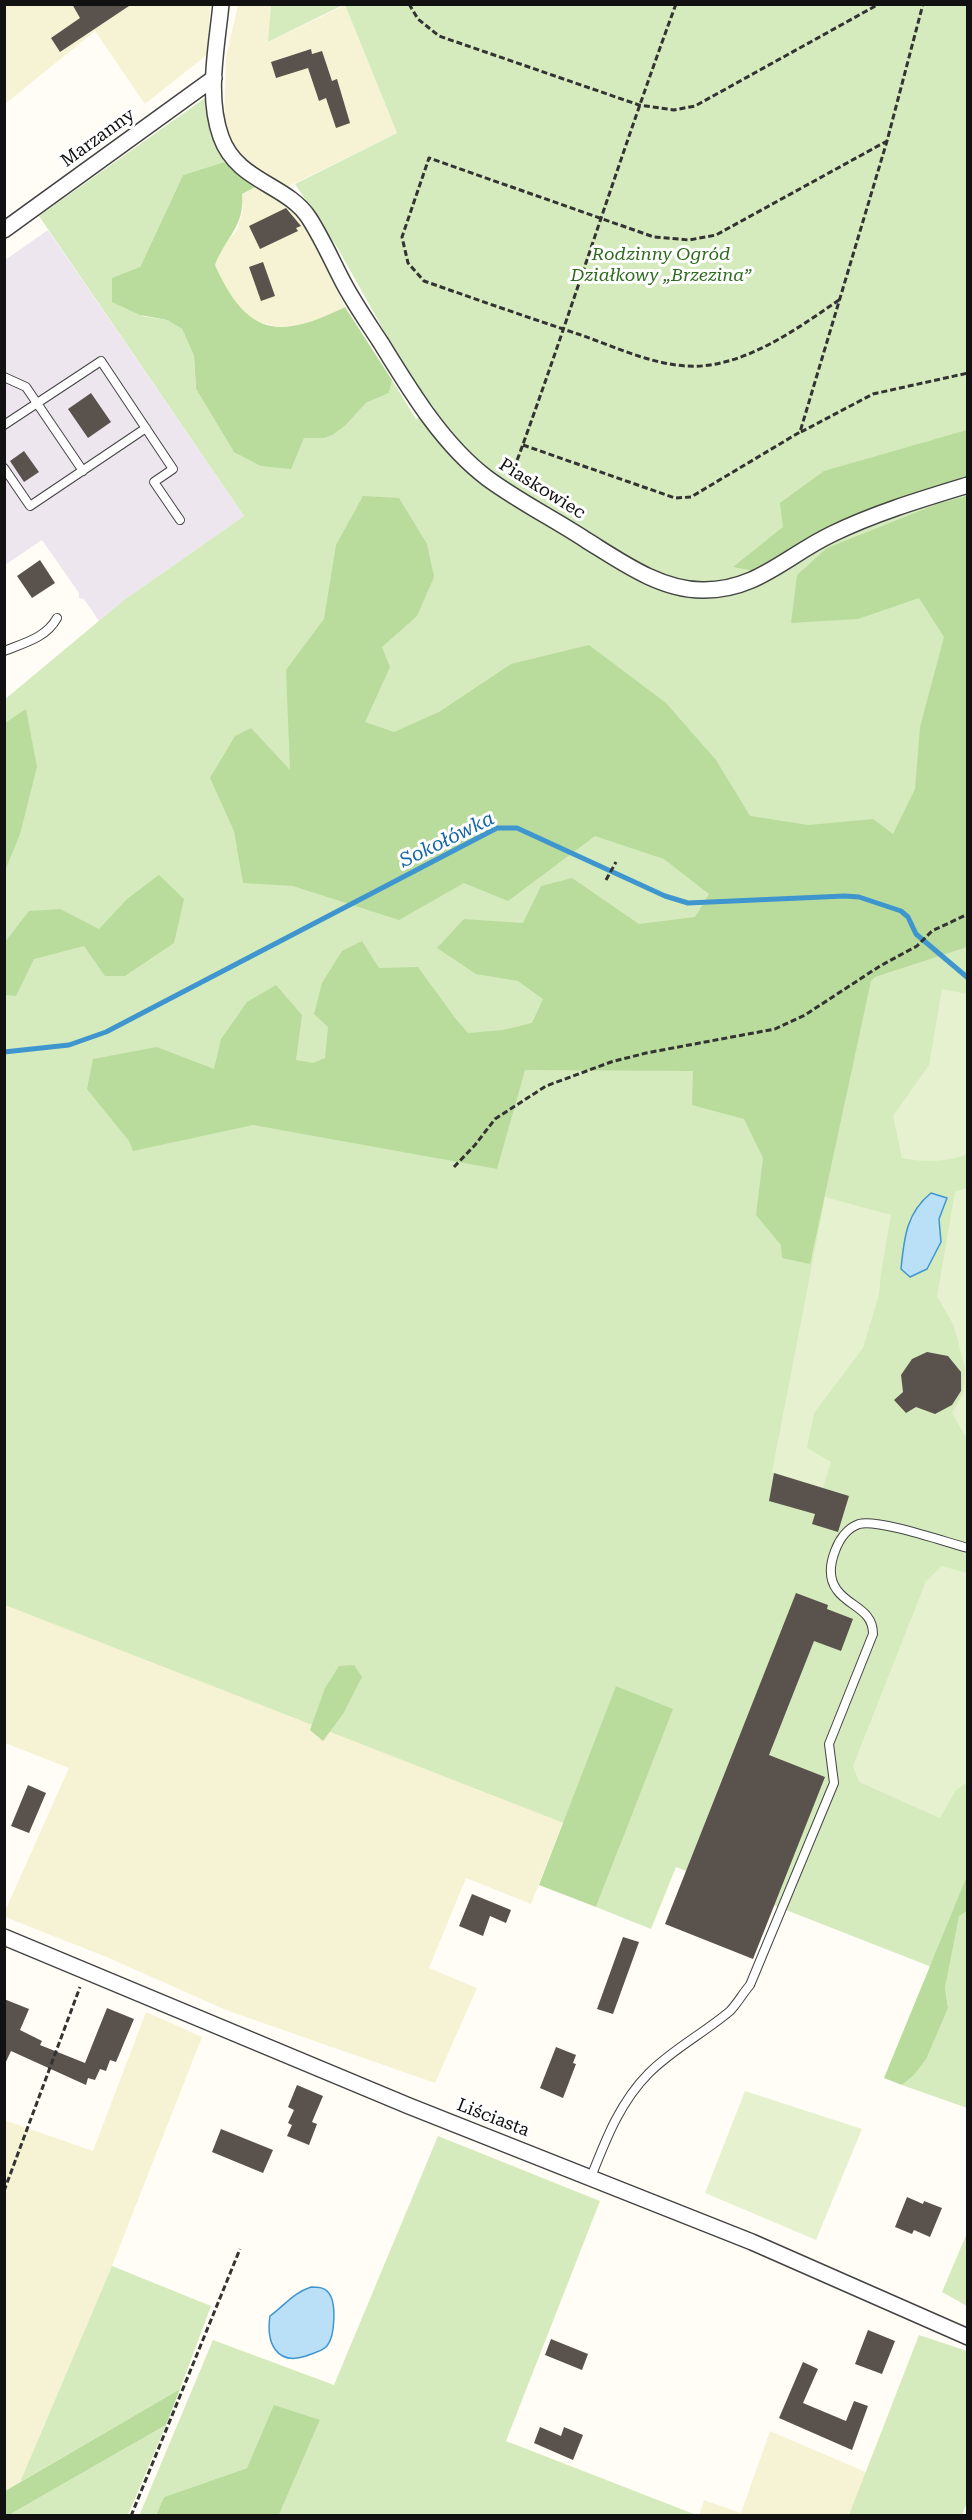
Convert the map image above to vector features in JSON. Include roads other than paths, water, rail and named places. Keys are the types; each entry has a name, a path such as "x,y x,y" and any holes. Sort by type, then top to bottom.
{"street":[{"name":"Piaskowiec","path":"221,4 214,78 217,124 227,150 244,170 296,204 308,216 345,285 416,399 446,437 486,477 599,548 658,581 699,591 733,589 752,582 830,535 872,517 968,485"},
{"name":"Marzanny","path":"4,230 214,78"},
{"name":"Liściasta","path":"4,1937 409,2106 763,2246 968,2337"}],"lane":[{"path":"4,426 101,361 173,468 154,482 180,520"},
{"path":"4,377 26,387 82,471"},
{"path":"4,468 30,506 146,428"},
{"path":"4,651 42,635 52,627 57,618"},
{"path":"591,2177 617,2114 629,2096 649,2073 670,2055 731,2010 750,1985 834,1783 829,1744 873,1634 873,1624 861,1608 842,1596 835,1588 830,1564 838,1542 851,1529 865,1524 887,1526 968,1548"}],"water":[{"path":"931,1193 947,1198 939,1219 941,1242 927,1269 910,1277 901,1269 905,1237 916,1209"},
{"path":"311,2287 324,2289 331,2297 334,2319 330,2341 325,2348 317,2352 287,2358 275,2350 272,2343 270,2316 294,2296"}],"waterway":[{"name":"Sokołówka","path":"4,1052 69,1045 106,1032 497,828 517,828 665,896 688,903 859,897 901,911 908,917 916,934 968,978"}],"park label":[{"name":"Rodzinny Ogród Działkowy „Brzezina”","path":"661,265"}]}
